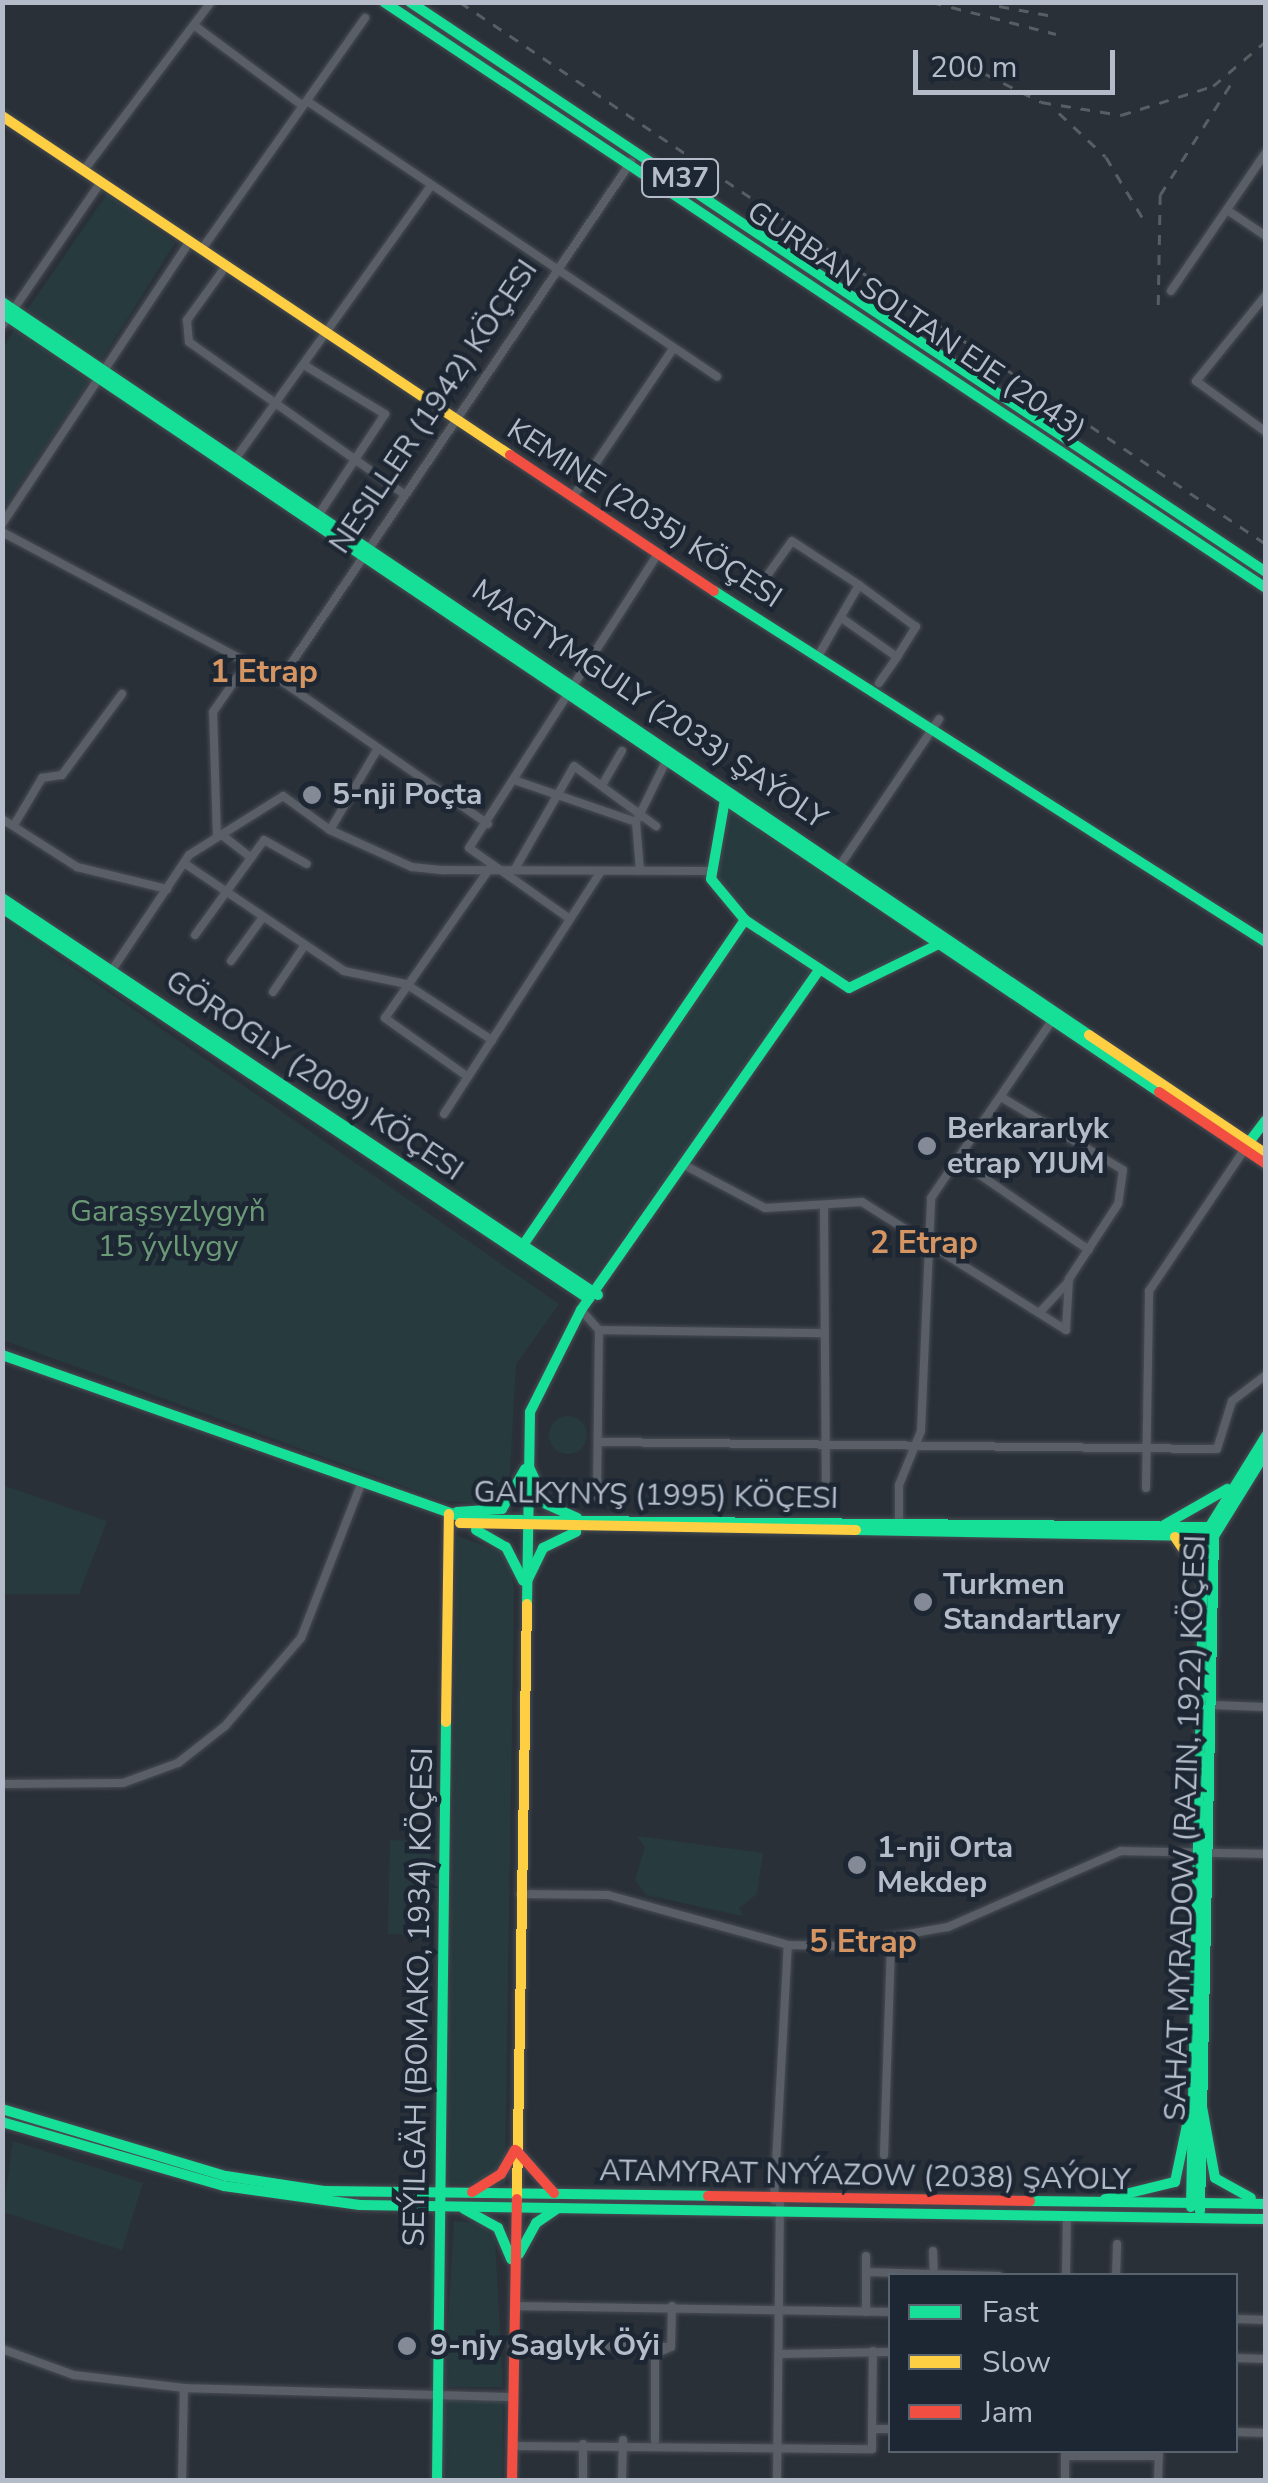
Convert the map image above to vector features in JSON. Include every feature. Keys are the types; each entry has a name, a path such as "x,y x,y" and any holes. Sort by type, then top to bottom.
{"main road":[{"name":"GURBAN SOLTAN EJE (2043)","path":"384,2 631,162 1266,588"},
{"name":"GURBAN SOLTAN EJE (2043)","path":"410,2 1266,572"},
{"name":"KEMINE (2035) KÖÇESI","path":"2,116 930,732 1266,942"},
{"name":"MAGTYMGULY (2033) ŞAÝOLY","path":"2,302 7,317 236,458 364,550"},
{"name":"MAGTYMGULY (2033) ŞAÝOLY","path":"103,375 726,794 941,944 1246,1146 1266,1154"},
{"name":"MAGTYMGULY (2033) ŞAÝOLY","path":"572,690 667,759 841,864 1246,1146 1266,1164"},
{"path":"726,794 710,870 718,895 745,920 820,969 858,986 941,944"},
{"name":"GÖROGLY (2009) KÖÇESI","path":"2,898 521,1249 589,1301"},
{"name":"GÖROGLY (2009) KÖÇESI","path":"2,908 110,974"},
{"path":"521,1249 745,920"},
{"path":"512,2480 526,1525 528,1464 540,1380 589,1301 820,969"},
{"path":"1246,1146 1266,1120"},
{"name":"GALKYNYŞ (1995) KÖÇESI","path":"2,1358 447,1515 526,1525"},
{"name":"GALKYNYŞ (1995) KÖÇESI","path":"2,1358 447,1515 471,1528 1159,1526 1211,1531"},
{"name":"SAHAT MYRADOW (RAZIN, 1922) KÖÇESI","path":"1200,1853 1209,1705 1211,1531 1235,1482 1266,1436"},
{"name":"SAHAT MYRADOW (RAZIN, 1922) KÖÇESI","path":"1211,1531 1266,1452"},
{"path":"447,1515 498,1512 528,1464"},
{"path":"528,1464 547,1506 587,1525"},
{"path":"1159,1526 1235,1482"},
{"name":"SEÝILGÄH (BOMAKO, 1934) KÖÇESI","path":"437,2480 445,2202 447,1515"},
{"path":"525,1586 543,1548 587,1525"},
{"name":"GALKYNYŞ (1995) KÖÇESI","path":"587,1525 1174,1537 1211,1531"},
{"path":"471,1528 506,1546 525,1586"},
{"path":"1196,2218 1201,1576 1211,1531"},
{"path":"1174,1537 1201,1576"},
{"path":"1196,2107 1215,2178 1238,2196 1266,2202"},
{"path":"1067,2210 1173,2184 1196,2107"},
{"name":"ATAMYRAT NYÝAZOW (2038) ŞAÝOLY","path":"2,2108 226,2176 445,2202 464,2196 558,2208 778,2204"},
{"name":"ATAMYRAT NYÝAZOW (2038) ŞAÝOLY","path":"2,2122 254,2192 445,2202 564,2197 1266,2219"},
{"path":"464,2196 494,2181 516,2149"},
{"path":"516,2149 535,2182 564,2197"},
{"path":"445,2202 495,2225 514,2270"},
{"name":"ATAMYRAT NYÝAZOW (2038) ŞAÝOLY","path":"1067,2210 1266,2202"},
{"name":"ATAMYRAT NYÝAZOW (2038) ŞAÝOLY","path":"514,2270 528,2233 558,2208"}],"street":[{"path":"84,170 211,2"},
{"path":"202,249 365,18"},
{"path":"195,26 552,271 716,377"},
{"path":"1170,291 1266,152"},
{"name":"NESILLER (1942) KÖÇESI","path":"280,680 552,271 631,162"},
{"path":"7,317 101,182"},
{"path":"236,458 431,186"},
{"path":"1227,210 1266,236"},
{"path":"190,241 2,528 280,680 488,824"},
{"path":"226,266 187,320 189,342 358,458 402,494"},
{"path":"1266,295 1199,385 1266,432"},
{"path":"573,497 672,350"},
{"path":"304,364 385,414 319,514"},
{"path":"754,594 792,541 916,624 879,683"},
{"path":"570,918 469,848 488,824 658,554"},
{"path":"817,658 843,619 859,584"},
{"path":"843,619 897,657"},
{"path":"219,836 212,712 247,663"},
{"path":"14,826 42,778 62,775 122,694"},
{"path":"841,864 939,719"},
{"path":"330,830 377,750"},
{"path":"604,782 622,752"},
{"path":"640,871 636,822 667,759"},
{"path":"516,866 574,766 642,808 656,826"},
{"path":"514,780 552,798 636,822"},
{"path":"110,974 184,863 283,796 330,830 412,866 710,870"},
{"path":"2,819 77,867 167,889"},
{"path":"219,836 251,858"},
{"path":"195,935 251,858 270,839 306,864"},
{"path":"184,863 344,972 406,984 492,1040"},
{"path":"468,1077 385,1018 492,866"},
{"path":"444,1114 601,871"},
{"path":"231,961 263,916"},
{"path":"273,992 305,946"},
{"path":"899,1526 913,1445 922,1431 926,1236 931,1198 1054,1018"},
{"path":"1000,1096 1123,1170 1123,1194 1068,1282 1041,1311"},
{"path":"1146,1488 1150,1290 1246,1146"},
{"path":"957,1160 1089,1250"},
{"path":"686,1166 765,1208 824,1209 862,1202 926,1236 1066,1330 1068,1282"},
{"path":"824,1209 826,1486"},
{"path":"589,1301 599,1330 597,1497"},
{"path":"599,1330 825,1332"},
{"path":"598,1442 1217,1448 1232,1402 1266,1375"},
{"path":"2,1784 123,1783 178,1762 225,1726 302,1638 360,1487"},
{"path":"1209,1705 1266,1707"},
{"path":"520,1894 608,1896 788,1945 891,1940 948,1927 1121,1852 1266,1854"},
{"path":"884,2156 891,1940"},
{"path":"777,2480 778,2204 788,1945"},
{"path":"1066,2273 1067,2210"},
{"path":"1116,2273 1117,2244"},
{"path":"866,2272 934,2273 933,2250"},
{"path":"866,2256 866,2312"},
{"path":"514,2306 888,2312"},
{"path":"671,2347 672,2306"},
{"path":"1238,2319 1266,2320"},
{"path":"514,2345 671,2347"},
{"path":"656,2440 655,2354 671,2347"},
{"path":"2,2349 74,2375 184,2388 513,2397"},
{"path":"512,2446 656,2440 872,2448 873,2352"},
{"path":"778,2354 888,2352"},
{"path":"1238,2358 1266,2359"},
{"path":"182,2480 184,2388"},
{"path":"872,2429 888,2429"},
{"path":"1238,2432 1266,2432"},
{"path":"622,2480 623,2440"},
{"path":"582,2480 583,2444"},
{"path":"1065,2480 1065,2453 1159,2453 1158,2480"}],"green space":[{"path":"107,194 175,243 102,359 27,310"},
{"path":"14,330 89,381 3,509 3,349"},
{"path":"723,806 920,942 858,986 820,970 590,1282 528,1239 752,914 713,886"},
{"name":"Garaşsyzlygyň 15 ýyllygy","path":"3,919 559,1304 516,1364 509,1488 496,1504 444,1501 3,1340"},
{"path":"568,1416 581,1422 587,1435 581,1448 568,1454 555,1448 549,1435 555,1422"},
{"path":"2,1485 107,1521 79,1594 3,1594"},
{"path":"457,1536 509,1554 514,1590 505,2185 448,2184"},
{"path":"637,1836 763,1853 757,1894 739,1908 743,1916 646,1895 635,1880 645,1847"},
{"path":"390,1840 431,1841 429,1935 388,1934"},
{"path":"13,2141 143,2183 122,2250 3,2212"},
{"path":"454,2221 481,2223 495,2239 503,2387 444,2387"},
{"path":"443,2398 503,2400 502,2480 443,2480"}],"railway":[{"path":"460,2 1266,544"},
{"path":"932,2 1056,34"},
{"path":"999,6 1053,16"},
{"path":"950,56 1041,102 1121,115 1213,86 1266,41"},
{"path":"1158,305 1160,195 1234,79"},
{"path":"1059,113 1106,157 1144,220"}],"traffic: fast":[{"path":"384,2 1266,588"},
{"path":"410,2 1266,572"},
{"path":"2,302 1089,1035"},
{"path":"2,313 1159,1092"},
{"path":"714,591 1266,942"},
{"path":"726,794 711,879 745,920 849,988 941,943"},
{"path":"2,898 598,1295"},
{"path":"2,908 589,1299"},
{"path":"519,1251 745,920"},
{"path":"527,1604 530,1412 581,1310 820,969"},
{"path":"1247,1145 1266,1120"},
{"path":"2,1355 470,1520 1217,1527"},
{"path":"1191,2207 1204,1536 1266,1436"},
{"path":"1200,2211 1214,1536 1266,1452"},
{"path":"457,1512 502,1509 525,1469"},
{"path":"530,1469 546,1504 577,1518"},
{"path":"1164,1525 1227,1489"},
{"path":"476,1530 506,1547 523,1581"},
{"path":"856,1530 1214,1536"},
{"path":"527,1581 543,1548 576,1532"},
{"path":"437,2480 446,1722"},
{"path":"1105,2199 1175,2182 1191,2106"},
{"path":"1202,2107 1215,2178 1251,2198"},
{"path":"2,2109 226,2176 324,2191 708,2196"},
{"path":"2,2122 224,2186 360,2205 1266,2219"},
{"path":"1030,2201 1266,2204"},
{"path":"519,2254 536,2223 558,2208"},
{"path":"464,2209 498,2228 511,2259"}],"traffic: slow":[{"path":"2,116 510,455"},
{"path":"1089,1035 1266,1154"},
{"path":"446,1722 449,1514"},
{"path":"460,1523 856,1530"},
{"path":"1175,1537 1201,1576"},
{"path":"517,2199 527,1604"}],"traffic: jam":[{"path":"510,455 714,591"},
{"path":"1159,1092 1266,1164"},
{"path":"472,2192 501,2174 515,2150"},
{"path":"517,2151 554,2193"},
{"path":"708,2196 1030,2201"},
{"path":"512,2480 517,2199"}],"place":[{"name":"5-nji Poçta","path":"312,795"},
{"name":"Berkararlyk etrap YJUM","path":"927,1146"},
{"name":"Turkmen Standartlary","path":"923,1602"},
{"name":"1-nji Orta Mekdep","path":"857,1865"},
{"name":"9-njy Saglyk Öýi","path":"407,2346"}],"district":[{"name":"1 Etrap","path":"264,672"},
{"name":"2 Etrap","path":"924,1243"},
{"name":"5 Etrap","path":"863,1942"}]}
